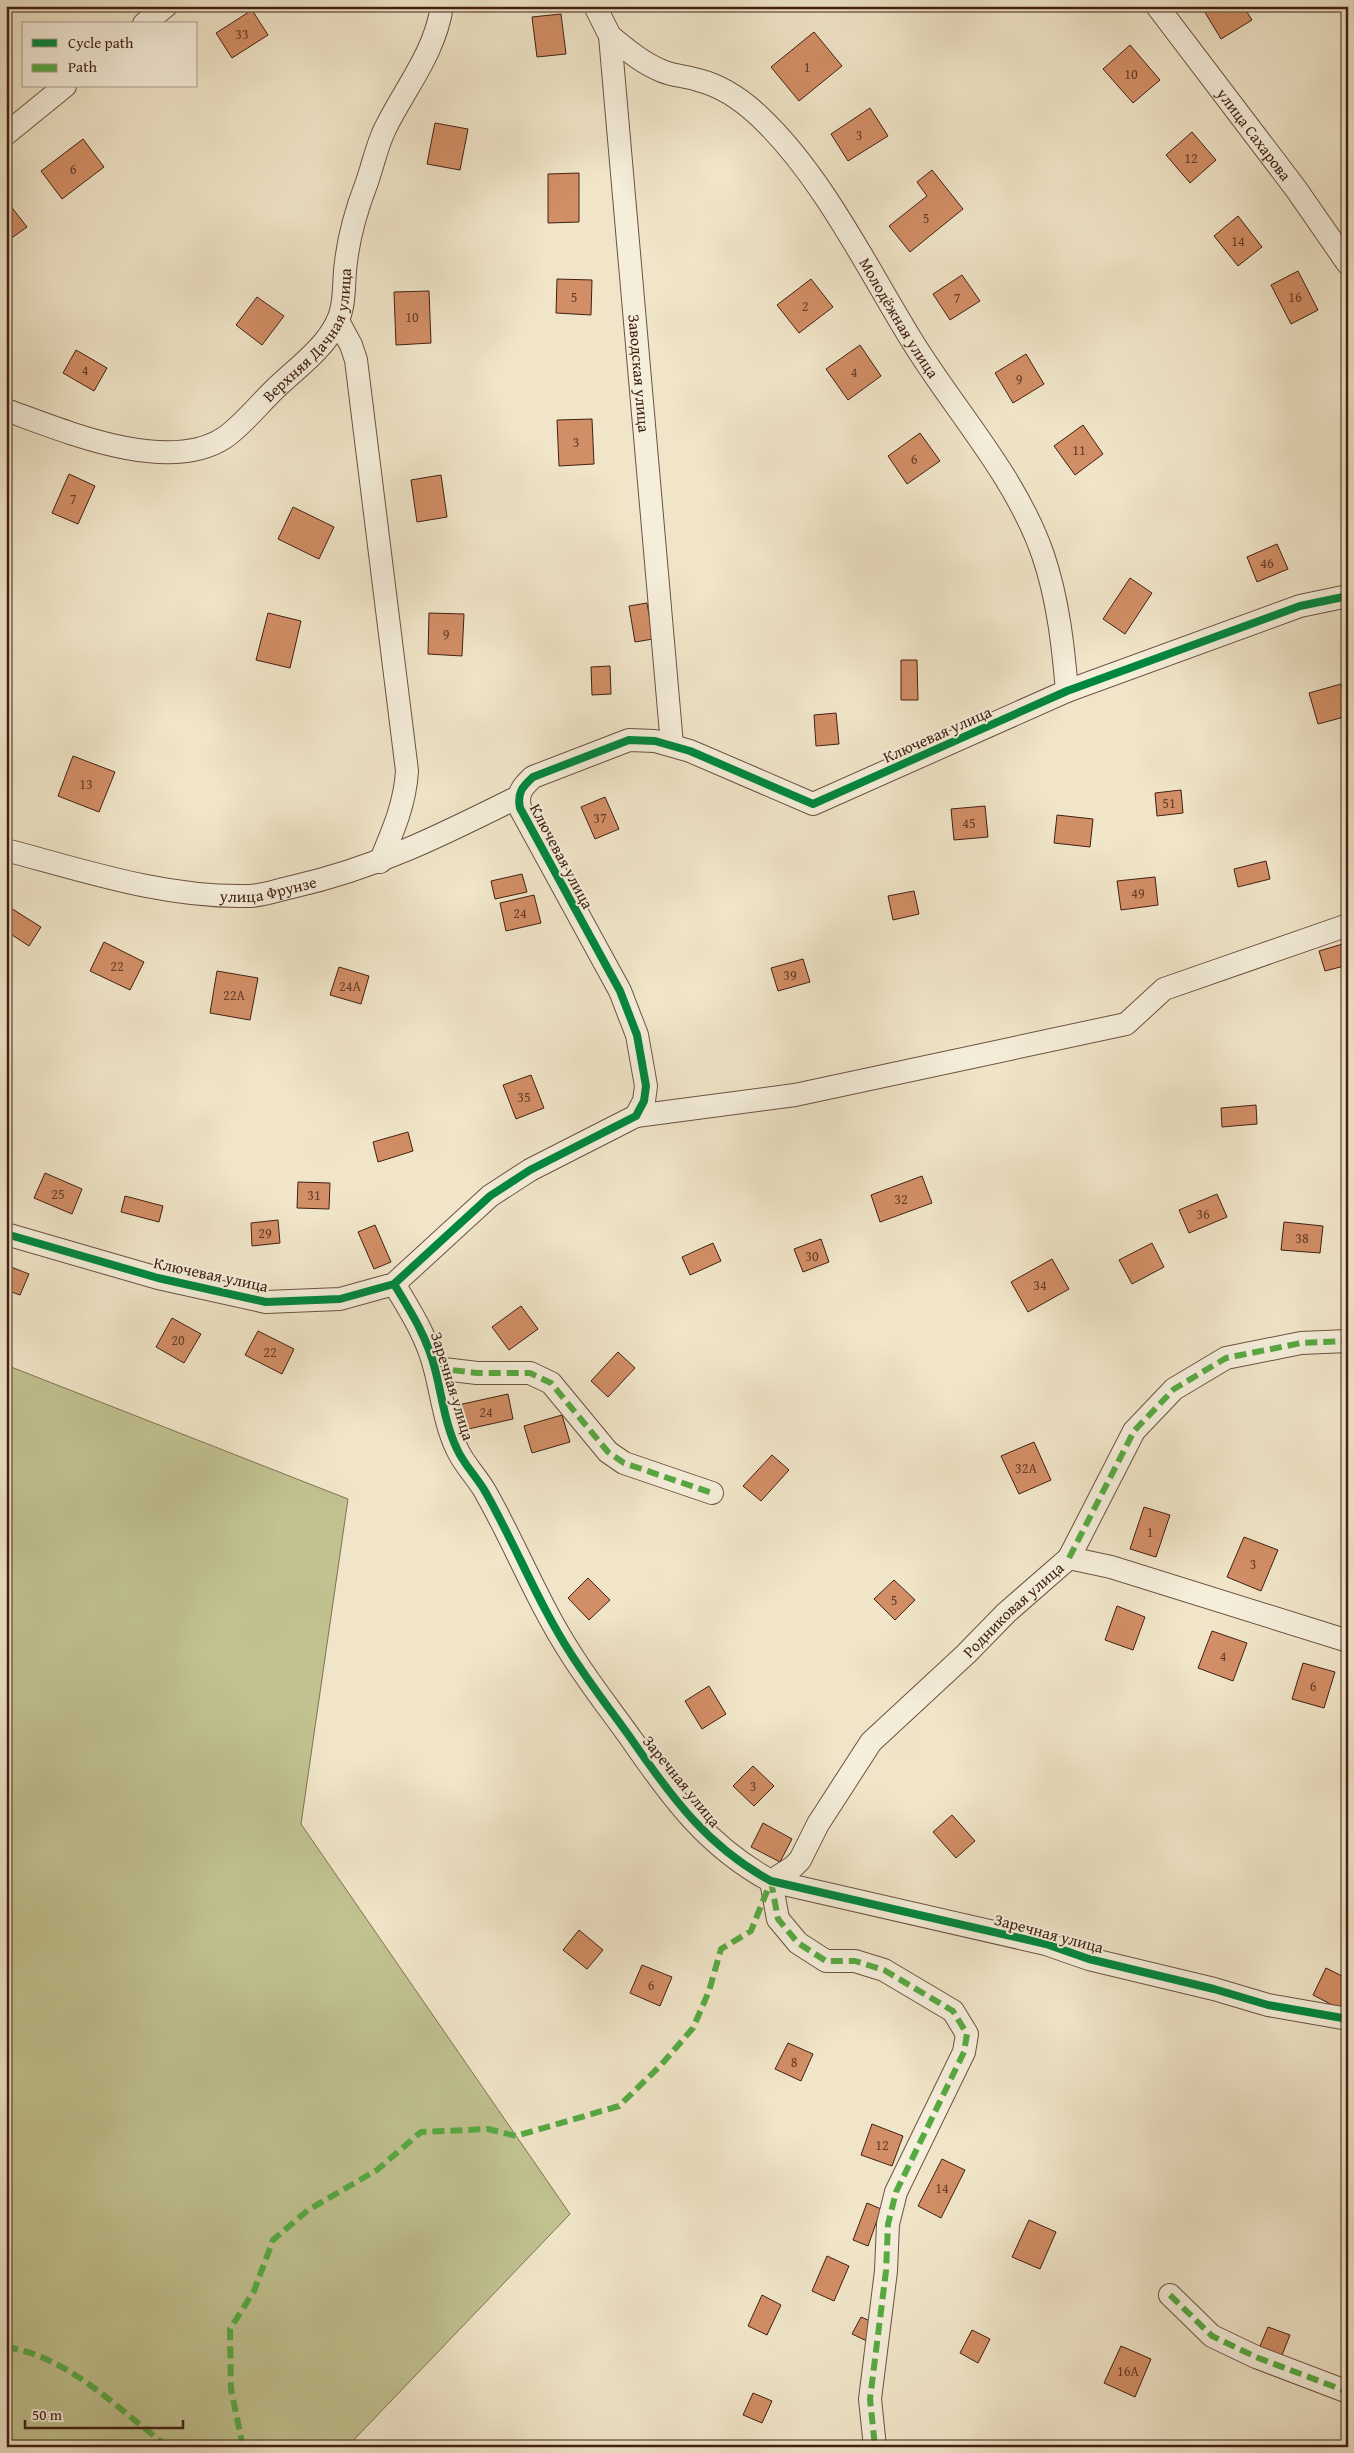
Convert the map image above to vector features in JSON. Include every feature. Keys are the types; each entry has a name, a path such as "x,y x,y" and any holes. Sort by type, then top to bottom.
{"street":[{"path":"146,22 166,6"},
{"name":"Верхняя Дачная улица","path":"6,410 85,438 129,449 166,452 200,447 224,438 322,344 338,322 342,303 348,243 360,201 385,130 423,65 440,18 442,6"},
{"name":"Заводская улица","path":"595,6 610,36 672,745"},
{"name":"улица Сахарова","path":"1157,6 1296,189 1348,264"},
{"name":"Молодёжная улица","path":"610,36 633,55 663,72 699,80 732,93 759,116 788,147 824,197 915,346 1016,496 1031,526 1043,555 1054,596 1062,638 1067,691"},
{"path":"6,134 63,88"},
{"path":"338,322 351,345 356,360 406,763 406,794 400,814 380,862"},
{"name":"Ключевая улица","path":"636,1116 644,1101 646,1086 637,1036 620,991 520,808 518,797 522,787 533,777 629,740 655,741 672,745 813,804 1067,691 1300,606 1348,596"},
{"name":"улица Фрунзе","path":"6,850 135,885 207,895 250,896 306,884 380,862 427,842 518,797"},
{"name":"Ключевая улица","path":"6,1234 158,1278 266,1302 340,1299 394,1284 490,1196 530,1170 636,1116 795,1095 1126,1024 1164,988 1348,925"},
{"name":"Заречная улица","path":"394,1284 422,1330 435,1368 447,1422 457,1450 486,1492 570,1654 660,1781 692,1820 720,1848 749,1869 771,1881 1046,1944 1089,1959 1214,1989 1268,2005 1348,2019"},
{"path":"1069,1558 1134,1431 1174,1389 1226,1358 1300,1343 1348,1341"},
{"path":"435,1368 477,1373 530,1373 551,1383 608,1452 624,1463 712,1492"},
{"name":"Родниковая улица","path":"771,1881 793,1867 800,1860 818,1824 871,1742 966,1654 1006,1613 1069,1558 1111,1567 1348,1641"},
{"path":"771,1881 778,1919 798,1943 826,1961 855,1961 884,1970 953,2011 967,2034 964,2052 896,2192 888,2224 886,2271 870,2399 875,2447"},
{"path":"1170,2295 1212,2336 1256,2357 1348,2392"}],"green space":[{"path":"6,1365 348,1499 301,1824 570,2214 347,2447 6,2447"}],"building":[{"path":"288,6 300,6 292,12"},
{"path":"1208,6 1243,6 1252,20 1221,39 1203,9"},
{"path":"252,10 268,35 232,58 216,33"},
{"path":"561,14 566,54 537,57 532,17"},
{"path":"814,32 842,66 799,101 771,67"},
{"path":"1130,45 1160,80 1133,103 1103,69"},
{"path":"870,108 888,136 848,161 831,134"},
{"path":"435,123 468,129 460,170 427,164"},
{"path":"1192,132 1216,160 1190,183 1166,155"},
{"path":"83,139 104,167 62,199 41,171"},
{"path":"932,170 963,209 910,252 889,226 927,196 917,182"},
{"path":"579,173 579,222 548,223 548,174"},
{"path":"6,200 27,227 6,242"},
{"path":"1238,216 1262,247 1238,266 1214,236"},
{"path":"1298,271 1318,310 1291,324 1271,285"},
{"path":"962,275 980,301 950,320 933,294"},
{"path":"557,279 592,280 591,315 556,313"},
{"path":"811,279 833,307 799,333 777,305"},
{"path":"429,291 431,343 396,345 394,292"},
{"path":"257,297 284,316 262,345 236,325"},
{"path":"860,345 881,376 848,400 826,369"},
{"path":"76,350 107,368 94,391 63,373"},
{"path":"1026,354 1044,384 1013,403 995,373"},
{"path":"592,419 594,464 559,466 557,420"},
{"path":"1083,425 1103,454 1075,475 1054,446"},
{"path":"920,433 940,461 907,484 888,456"},
{"path":"69,474 95,486 78,524 52,513"},
{"path":"441,475 447,517 417,522 411,480"},
{"path":"293,507 334,527 319,559 278,539"},
{"path":"1277,544 1288,569 1257,582 1247,557"},
{"path":"1130,578 1152,593 1125,634 1103,619"},
{"path":"647,603 653,639 635,642 629,606"},
{"path":"268,613 301,621 290,668 256,660"},
{"path":"429,613 464,614 462,656 428,654"},
{"path":"901,660 917,660 918,700 901,700"},
{"path":"610,666 611,694 592,695 591,667"},
{"path":"1341,684 1348,716 1318,724 1309,693"},
{"path":"836,713 839,744 816,746 814,715"},
{"path":"73,756 115,772 99,812 58,796"},
{"path":"1181,790 1183,813 1157,816 1155,793"},
{"path":"605,797 619,829 595,839 581,807"},
{"path":"985,806 988,837 954,840 951,809"},
{"path":"1057,815 1093,819 1090,847 1054,843"},
{"path":"1266,861 1270,879 1238,887 1234,869"},
{"path":"522,874 527,892 495,899 491,881"},
{"path":"1155,877 1158,905 1121,910 1117,881"},
{"path":"914,891 919,914 893,920 888,896"},
{"path":"534,895 541,923 506,931 500,903"},
{"path":"6,905 41,927 29,946 6,931"},
{"path":"104,942 144,962 130,990 90,971"},
{"path":"1346,943 1348,965 1325,971 1319,951"},
{"path":"803,959 810,982 778,991 771,968"},
{"path":"339,967 369,976 361,1004 330,995"},
{"path":"217,971 258,978 250,1020 210,1013"},
{"path":"531,1075 544,1108 516,1119 503,1085"},
{"path":"1256,1105 1257,1124 1222,1127 1221,1108"},
{"path":"408,1132 413,1151 378,1162 373,1142"},
{"path":"45,1173 82,1189 72,1214 34,1198"},
{"path":"922,1176 932,1203 880,1222 871,1195"},
{"path":"298,1182 330,1183 329,1209 297,1208"},
{"path":"1217,1194 1227,1217 1189,1233 1179,1210"},
{"path":"125,1196 163,1206 159,1222 121,1212"},
{"path":"278,1220 280,1243 252,1246 251,1223"},
{"path":"1284,1222 1323,1226 1320,1253 1281,1250"},
{"path":"375,1225 391,1262 374,1269 358,1232"},
{"path":"821,1239 829,1262 803,1272 794,1249"},
{"path":"713,1243 721,1261 690,1275 682,1257"},
{"path":"1152,1243 1164,1267 1132,1284 1119,1260"},
{"path":"1052,1259 1069,1289 1028,1312 1011,1282"},
{"path":"6,1265 29,1274 20,1295 6,1290"},
{"path":"521,1306 538,1329 509,1350 492,1327"},
{"path":"172,1318 201,1334 184,1363 156,1347"},
{"path":"258,1331 294,1349 282,1374 245,1355"},
{"path":"618,1352 635,1368 608,1397 591,1381"},
{"path":"508,1394 513,1419 464,1430 458,1405"},
{"path":"562,1415 570,1442 532,1453 524,1426"},
{"path":"1034,1442 1051,1480 1019,1494 1001,1456"},
{"path":"772,1455 789,1470 761,1501 743,1486"},
{"path":"1144,1507 1170,1515 1156,1557 1130,1549"},
{"path":"1244,1537 1278,1550 1261,1591 1227,1577"},
{"path":"588,1578 610,1600 589,1620 568,1598"},
{"path":"894,1580 915,1600 895,1620 874,1599"},
{"path":"1117,1606 1145,1617 1133,1650 1105,1640"},
{"path":"1212,1631 1247,1643 1233,1681 1198,1668"},
{"path":"1303,1663 1335,1672 1324,1708 1292,1699"},
{"path":"709,1686 726,1714 702,1729 685,1701"},
{"path":"753,1766 774,1786 754,1806 733,1786"},
{"path":"952,1815 975,1841 956,1858 933,1832"},
{"path":"763,1823 792,1839 780,1862 751,1847"},
{"path":"579,1930 603,1950 587,1969 563,1950"},
{"path":"642,1965 672,1977 660,2006 630,1993"},
{"path":"1326,1968 1348,1979 1348,2003 1344,2011 1313,1995"},
{"path":"788,2043 813,2054 801,2081 775,2069"},
{"path":"872,2124 903,2136 892,2166 861,2155"},
{"path":"942,2159 965,2170 941,2218 918,2206"},
{"path":"867,2203 881,2209 868,2246 853,2240"},
{"path":"1029,2220 1056,2232 1040,2269 1012,2257"},
{"path":"827,2256 849,2266 834,2301 812,2291"},
{"path":"762,2295 781,2305 767,2335 748,2326"},
{"path":"861,2317 877,2324 869,2342 852,2334"},
{"path":"1268,2327 1290,2335 1280,2360 1258,2351"},
{"path":"972,2330 990,2339 978,2363 960,2353"},
{"path":"1121,2346 1151,2359 1135,2397 1104,2383"},
{"path":"1348,2365 1348,2385 1341,2383"},
{"path":"753,2393 772,2401 762,2423 743,2415"}],"marked path":[{"path":"1069,1558 1134,1431 1174,1389 1226,1358 1301,1343 1348,1341"},
{"path":"435,1368 477,1373 530,1373 551,1383 608,1452 624,1463 712,1493"},
{"path":"771,1881 778,1919 798,1943 826,1961 855,1961 884,1970 953,2011 967,2034 964,2052 896,2192 888,2224 886,2271 870,2399 875,2447"},
{"path":"243,2447 231,2389 230,2329 254,2291 273,2240 308,2210 377,2170 421,2132 488,2129 516,2136 619,2106 661,2065 693,2028 709,1991 721,1949 751,1931 771,1881"},
{"path":"1170,2295 1212,2336 1256,2357 1348,2392"},
{"path":"6,2347 28,2352 70,2372 109,2399 163,2443"}],"cycle path":[{"path":"6,1234 158,1278 266,1302 340,1299 394,1284 490,1196 530,1170 636,1116 644,1101 646,1086 637,1035 620,991 520,808 519,798 521,791 533,777 629,740 655,741 690,751 813,804 1067,691 1300,606 1348,596"},
{"path":"394,1284 428,1346 447,1420 457,1449 463,1461 486,1493 559,1635 662,1782 693,1820 728,1853 771,1881 1046,1944 1089,1959 1214,1989 1268,2005 1348,2019"}]}
